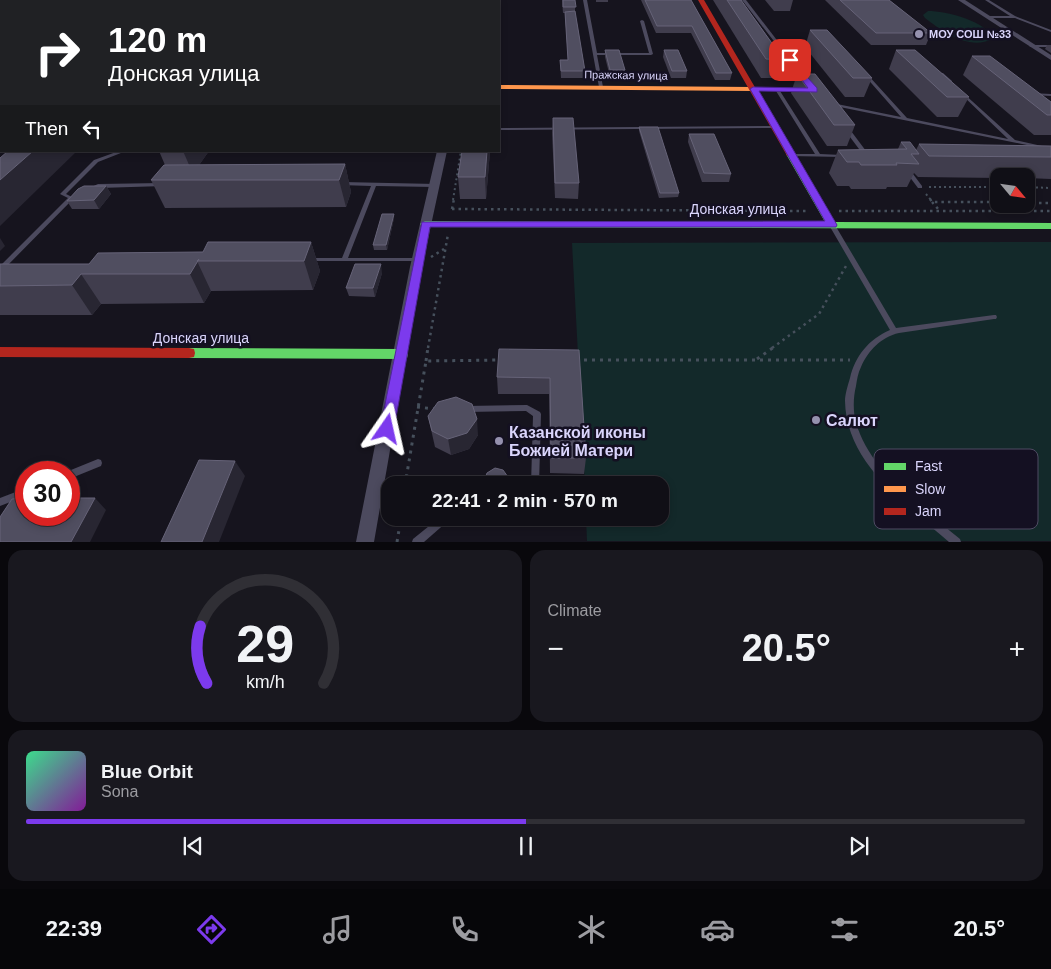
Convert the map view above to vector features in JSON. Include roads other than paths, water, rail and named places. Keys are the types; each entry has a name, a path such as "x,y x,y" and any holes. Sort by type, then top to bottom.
{"street":[{"path":"701,0 832,225"},
{"path":"961,0 1051,58"},
{"name":"Пражская улица","path":"500,87 753,89"},
{"path":"365,542 402,354 425,224 442,152"},
{"name":"Донская улица","path":"425,224 1051,226"},
{"name":"Донская улица","path":"0,352 402,354"}],"lane":[{"path":"585,0 602,87"},
{"path":"744,0 808,82"},
{"path":"987,0 1015,17 1051,30"},
{"path":"987,17 1015,17"},
{"path":"595,54 651,54 642,20"},
{"path":"1031,46 1051,46"},
{"path":"859,67 905,119"},
{"path":"942,74 1014,142"},
{"path":"753,89 804,90"},
{"path":"776,89 818,155"},
{"path":"1032,99 1026,94 1051,94"},
{"path":"834,111 829,104 1051,149"},
{"path":"840,119 867,157"},
{"path":"500,129 775,128"},
{"path":"71,198 63,194 96,161 121,152"},
{"path":"791,155 848,156"},
{"path":"858,157 875,158"},
{"path":"904,166 920,187"},
{"path":"336,184 434,185"},
{"path":"0,270 71,198 98,186 165,185"},
{"path":"344,260 374,185"},
{"path":"832,225 894,332"},
{"path":"305,260 418,260"},
{"path":"0,276 10,276"},
{"path":"874,466 868,459 855,432 848,403 852,378 868,347 894,332 994,317"},
{"path":"443,409 527,408 532,410 537,414 536,476"},
{"path":"80,470 98,463"},
{"path":"0,502 15,496"},
{"path":"416,542 435,526"},
{"path":"942,529 957,542"}],"place":[{"name":"МОУ СОШ №33","path":"919,34"},
{"name":"Салют","path":"816,420"},
{"name":"Казанской иконы Божией Матери","path":"499,441"}]}
